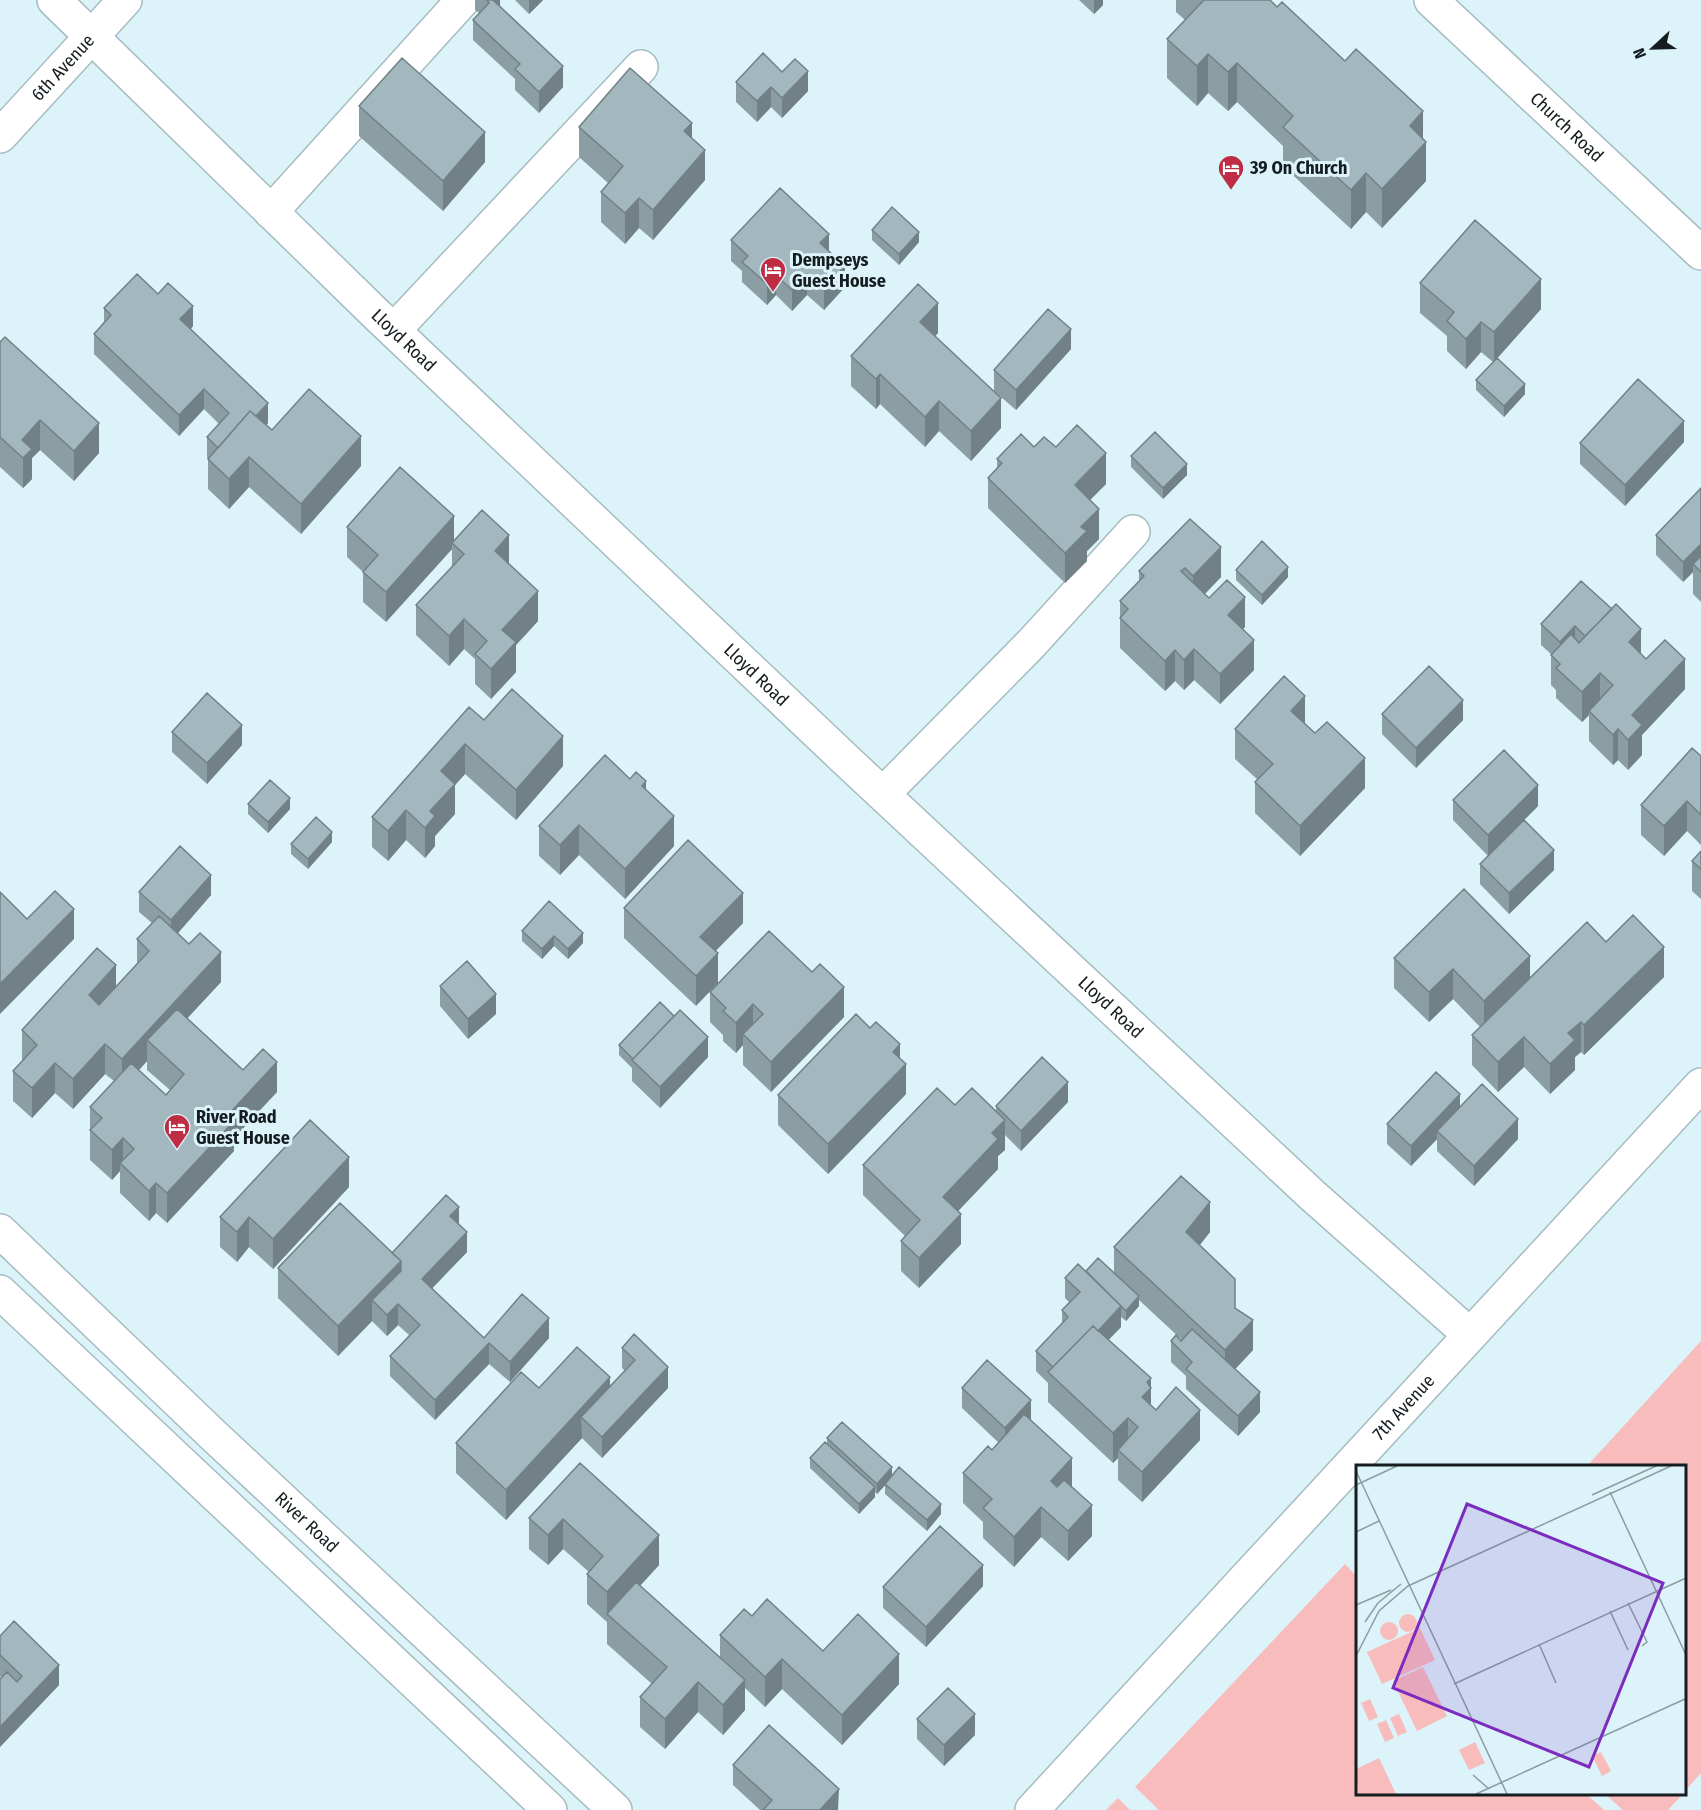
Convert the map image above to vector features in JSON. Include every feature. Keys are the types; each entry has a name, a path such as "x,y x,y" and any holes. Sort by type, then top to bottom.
{"street":[{"name":"Lloyd Road","path":"54,0 394,330 883,794 1312,1195 1470,1335"},
{"name":"6th Avenue","path":"0,136 125,0"},
{"path":"271,212 463,0"},
{"name":"Church Road","path":"1431,0 1701,253"},
{"path":"394,330 641,67"},
{"path":"883,794 1031,645 1133,532"},
{"name":"7th Avenue","path":"1032,1810 1701,1085"},
{"name":"River Road","path":"0,1231 212,1434 615,1810"},
{"path":"0,1292 550,1810"},
{"path":"322,1597 352,1563"}],"shaded area":[{"path":"1701,1341 1701,1773 1686,1790 1686,1465 1588,1465"},
{"path":"1345,1564 1356,1576 1356,1795 1587,1795 1604,1810 1159,1810 1135,1787"},
{"path":"1606,1795 1682,1795 1668,1810 1623,1810"},
{"path":"1118,1798 1130,1810 1106,1810"}],"building":[{"path":"487,0 493,0 563,66 539,92 515,69 520,64 473,20 489,3"},
{"path":"1204,0 1270,0 1277,7 1282,2 1345,61 1356,49 1423,111 1410,126 1426,142 1382,189 1366,173 1351,190 1283,127 1293,116 1237,63 1228,72 1208,54 1197,66 1167,39"},
{"path":"763,53 782,72 795,59 808,71 782,98 771,87 757,101 736,82"},
{"path":"402,58 485,132 443,181 359,106"},
{"path":"630,68 692,123 684,131 705,150 653,210 639,198 625,213 601,192 623,166 579,127"},
{"path":"780,188 829,234 820,243 845,266 824,290 807,274 792,290 776,275 767,284 742,262 748,256 731,240"},
{"path":"892,207 919,232 899,254 872,230"},
{"path":"1475,220 1541,279 1494,332 1481,322 1466,339 1447,321 1454,312 1420,283"},
{"path":"137,274 158,294 168,283 193,306 180,319 268,403 256,416 250,411 218,448 207,437 229,413 204,389 179,415 94,334 111,315 104,308"},
{"path":"918,284 938,303 920,322 1001,398 971,431 939,401 925,417 880,374 876,379 851,356"},
{"path":"1048,309 1071,329 1016,390 994,370"},
{"path":"5,337 99,423 74,451 40,420 22,440 32,449 23,458 0,437 0,342"},
{"path":"1497,358 1525,384 1504,406 1476,380"},
{"path":"1638,379 1684,421 1625,485 1580,443"},
{"path":"309,389 361,436 301,504 249,457 229,479 208,459 250,411 272,430"},
{"path":"1077,425 1106,453 1075,485 1099,509 1081,527 1087,531 1065,553 988,478 1002,463 997,459 1021,434 1034,447 1044,437 1056,447"},
{"path":"1155,432 1187,464 1163,488 1131,456"},
{"path":"400,467 454,516 386,592 363,572 378,555 347,527"},
{"path":"1701,488 1701,544 1683,562 1656,535"},
{"path":"482,510 509,535 495,551 538,591 502,630 516,642 491,669 475,654 487,641 464,619 449,636 416,605 464,554 452,543"},
{"path":"1190,519 1221,547 1193,576 1185,568 1181,571 1209,598 1227,580 1245,597 1228,615 1254,640 1220,674 1194,649 1184,660 1175,650 1165,661 1120,618 1128,609 1120,601 1144,576 1139,571"},
{"path":"1262,541 1288,567 1262,595 1236,570"},
{"path":"1701,556 1701,572 1693,564"},
{"path":"1581,581 1612,609 1585,636 1575,626 1560,642 1541,624"},
{"path":"1616,604 1641,629 1629,642 1646,659 1665,640 1685,659 1632,715 1642,725 1628,740 1618,729 1613,735 1589,711 1613,685 1600,673 1582,692 1556,668 1560,664 1551,655 1571,634 1579,643"},
{"path":"1429,666 1463,700 1416,748 1382,714"},
{"path":"1284,676 1305,696 1291,711 1315,733 1327,722 1365,758 1300,826 1255,782 1273,764 1235,729"},
{"path":"512,689 563,736 516,790 465,744 441,771 455,784 430,811 435,816 425,828 406,810 388,831 372,817 469,707 484,720"},
{"path":"207,693 242,725 207,763 172,732"},
{"path":"1692,748 1701,756 1701,815 1687,801 1664,826 1641,805"},
{"path":"1504,750 1538,785 1488,835 1453,800"},
{"path":"605,755 630,779 636,772 646,781 642,786 674,816 625,869 579,825 560,845 539,826"},
{"path":"270,780 290,798 268,822 248,804"},
{"path":"316,817 332,832 308,859 291,844"},
{"path":"1524,820 1554,850 1509,893 1480,864"},
{"path":"688,840 743,893 700,937 718,953 696,976 624,908"},
{"path":"180,846 211,875 171,920 139,892"},
{"path":"1701,851 1701,869 1692,861"},
{"path":"1464,889 1530,956 1484,1001 1453,969 1429,992 1394,958"},
{"path":"55,891 74,909 0,984 0,892 27,919"},
{"path":"549,901 583,933 568,949 554,936 542,949 522,931"},
{"path":"1633,915 1664,947 1584,1025 1581,1022 1568,1033 1575,1040 1550,1064 1524,1037 1498,1062 1472,1035 1587,922 1606,942"},
{"path":"159,916 189,944 200,933 221,952 122,1059 105,1044 73,1079 55,1063 32,1088 13,1071 37,1045 22,1030 97,948 116,965 89,995 99,1005 149,951 137,939"},
{"path":"769,931 812,972 820,964 844,987 771,1062 743,1034 763,1014 753,1004 736,1023 723,1011 726,1008 710,992"},
{"path":"467,961 496,994 468,1019 440,986"},
{"path":"660,1002 674,1016 633,1059 619,1045"},
{"path":"177,1009 243,1070 263,1049 277,1062 228,1115 234,1121 167,1193 156,1183 149,1191 120,1163 134,1149 123,1138 112,1150 90,1130 102,1118 90,1107 131,1063 166,1095 184,1074 147,1040"},
{"path":"680,1010 708,1037 660,1087 632,1060"},
{"path":"856,1014 870,1028 876,1022 900,1044 893,1052 906,1064 828,1144 778,1095"},
{"path":"1042,1057 1068,1082 1021,1131 996,1106"},
{"path":"1436,1072 1460,1094 1411,1146 1387,1124"},
{"path":"1482,1084 1518,1119 1474,1166 1437,1131"},
{"path":"937,1088 955,1105 972,1088 1005,1120 992,1133 998,1139 943,1197 961,1214 919,1258 901,1241 920,1220 863,1165"},
{"path":"310,1120 349,1157 273,1239 249,1217 237,1232 220,1217"},
{"path":"1181,1176 1210,1202 1186,1232 1235,1279 1235,1308 1253,1320 1225,1350 1114,1247"},
{"path":"446,1195 459,1207 450,1216 467,1232 422,1279 484,1338 522,1294 549,1318 510,1362 489,1343 435,1400 390,1356 420,1325 398,1304 387,1315 372,1300 401,1271 401,1261 392,1253"},
{"path":"340,1203 401,1261 338,1326 278,1268"},
{"path":"1098,1258 1139,1296 1126,1311 1086,1271"},
{"path":"1078,1264 1121,1306 1098,1331 1093,1326 1053,1367 1036,1351 1068,1317 1062,1310 1080,1292 1065,1278"},
{"path":"1093,1326 1151,1378 1147,1382 1151,1388 1142,1397 1156,1410 1176,1387 1200,1410 1142,1472 1118,1450 1138,1427 1128,1418 1113,1433 1048,1372"},
{"path":"1192,1329 1260,1392 1238,1416 1186,1369 1192,1362 1171,1341 1176,1335 1181,1341"},
{"path":"634,1334 668,1367 602,1437 581,1417 635,1360 622,1348"},
{"path":"577,1347 610,1377 506,1490 456,1443 521,1372 539,1388"},
{"path":"987,1360 1031,1400 1005,1428 962,1388"},
{"path":"1024,1414 1072,1458 1051,1481 1057,1487 1064,1480 1092,1505 1068,1531 1041,1507 1014,1537 983,1508 992,1499 963,1473 988,1446 992,1450"},
{"path":"842,1422 892,1467 877,1484 827,1438"},
{"path":"825,1442 875,1487 859,1504 810,1458"},
{"path":"580,1463 659,1535 607,1592 587,1574 603,1556 563,1519 548,1535 529,1518"},
{"path":"899,1467 941,1504 927,1520 885,1484"},
{"path":"940,1526 983,1565 926,1627 883,1587"},
{"path":"636,1582 745,1680 723,1705 698,1682 665,1719 640,1697 667,1667 607,1614"},
{"path":"767,1599 823,1651 858,1614 899,1654 842,1715 782,1659 765,1677 720,1635 744,1609 752,1616"},
{"path":"14,1621 59,1665 0,1727 0,1679 7,1672 17,1682 22,1676 0,1655 0,1636"},
{"path":"948,1688 975,1714 944,1745 917,1719"},
{"path":"769,1725 839,1789 820,1810 763,1810 772,1800 733,1765"}],"place":[{"name":"39 On Church","path":"1231,191"},
{"name":"Dempseys Guest House","path":"773,293"},
{"name":"River Road Guest House","path":"177,1150"}]}
